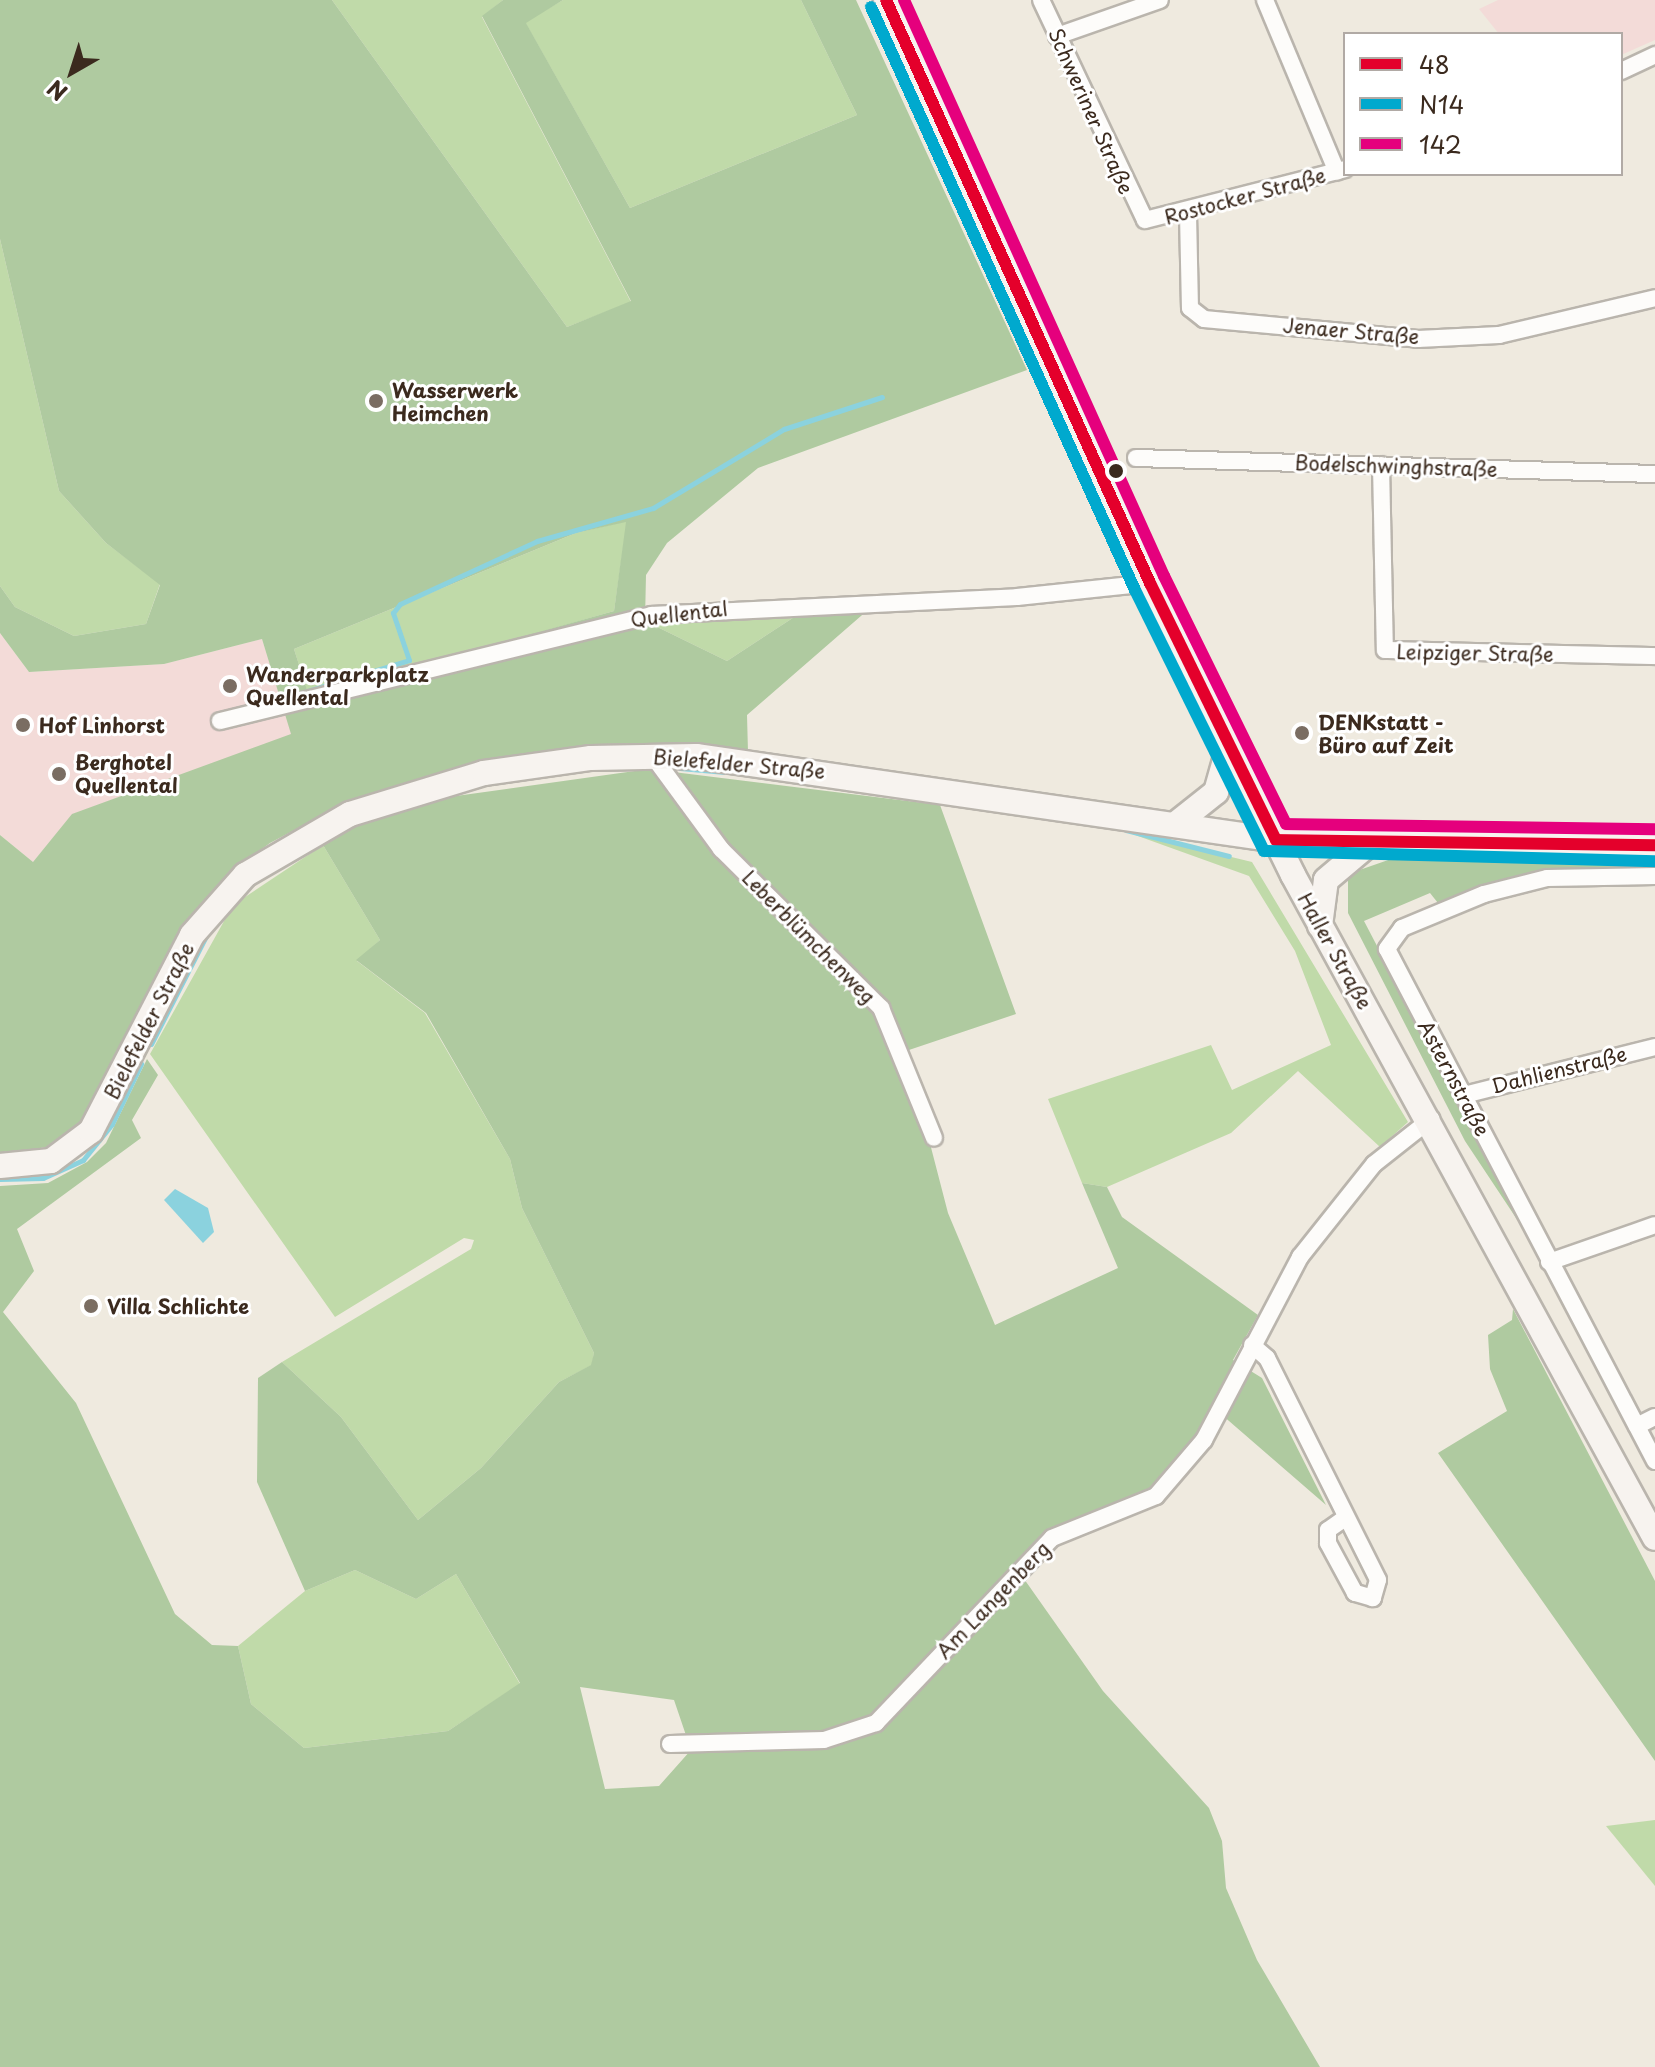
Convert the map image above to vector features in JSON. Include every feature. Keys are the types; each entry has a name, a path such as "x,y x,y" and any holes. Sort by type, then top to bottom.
{"main road":[{"name":"Haller Straße","path":"886,0 1150,583 1229,746 1321,929 1431,1119 1655,1538"},
{"path":"1177,823 1216,792 1229,746"},
{"name":"Bielefelder Straße","path":"0,1166 51,1161 91,1131 192,935 228,889 276,851 350,814 439,783 531,765 652,755 806,768 1276,840 1655,845"},
{"path":"1321,929 1326,880 1370,843"}],"street":[{"name":"Schweriner Straße","path":"1041,0 1145,220"},
{"path":"1057,36 1160,0"},
{"path":"1265,0 1341,170"},
{"path":"1623,70 1654,59"},
{"name":"Rostocker Straße","path":"1145,220 1188,214 1341,170"},
{"name":"Jenaer Straße","path":"1188,214 1190,308 1204,319 1418,339 1499,335 1655,298"},
{"name":"Bodelschwinghstraße","path":"1136,458 1655,474"},
{"name":"Leipziger Straße","path":"1381,465 1385,650 1655,656"},
{"name":"Quellental","path":"220,721 651,615 1017,597 1150,583"},
{"name":"Leberblümchenweg","path":"652,755 721,849 881,1008 934,1138"},
{"name":"Asternstraße","path":"1655,876 1547,878 1440,909 1395,933 1389,959 1464,1095 1655,1461"},
{"name":"Dahlienstraße","path":"1464,1095 1655,1047"},
{"name":"Am Langenberg","path":"670,1744 824,1740 876,1723 1052,1538 1143,1504 1172,1482 1204,1440 1284,1282 1356,1184 1431,1119"},
{"path":"1549,1262 1655,1225"},
{"path":"1252,1345 1267,1358 1344,1519"},
{"path":"1637,1426 1655,1417"}],"shaded area":[{"path":"1498,0 1655,0 1655,40 1623,54 1623,32 1497,32 1479,9"},
{"path":"0,633 29,672 164,664 262,639 292,735 73,814 33,862 0,835"}],"green space":[{"path":"0,0 332,0 567,327 631,301 482,16 503,0 563,0 526,23 630,208 857,115 801,0 856,0 1027,370 758,468 667,543 646,575 645,621 727,661 805,610 869,609 747,715 748,752 532,757 437,773 347,802 270,843 233,870 185,929 79,1127 54,1146 0,1154 0,835 33,862 72,814 291,734 262,639 164,664 29,672 0,633 0,586 15,607 74,636 146,624 160,585 106,543 59,491 0,239","holes":["626,522 614,611 309,696 294,649 576,533"]},
{"path":"332,0 503,0 482,17 631,302 567,327"},
{"path":"563,0 801,0 857,115 630,208 525,22"},
{"path":"0,239 59,491 106,543 160,584 146,624 74,636 15,607 0,586"},
{"path":"627,521 614,611 309,697 294,649 576,533"},
{"path":"805,610 727,661 645,621"},
{"path":"649,769 940,805 1016,1014 906,1051 948,1213 995,1325 1118,1268 1082,1183 1107,1187 1122,1217 1258,1315 1233,1360 1262,1378 1326,1505 1214,1408 1163,1481 1128,1503 1062,1525 1015,1566 1103,1691 1209,1808 1222,1841 1226,1888 1257,1960 1320,2067 0,2067 0,1186 48,1183 87,1162 106,1143 147,1059 158,1075 132,1120 141,1138 17,1229 34,1271 3,1312 76,1403 175,1614 212,1645 238,1646 251,1704 304,1748 448,1731 520,1683 456,1574 416,1599 355,1570 305,1591 257,1482 258,1378 282,1362 341,1417 418,1520 481,1468 559,1382 591,1365 594,1353 522,1208 510,1159 426,1013 356,960 380,940 323,845 355,826 456,796","holes":["580,1687 674,1700 691,1750 659,1786 605,1789"]},
{"path":"1124,831 1252,862 1408,1122 1380,1147 1298,1071 1231,1133 1107,1187 1082,1183 1048,1099 1211,1045 1232,1090 1331,1045 1295,951 1249,876"},
{"path":"323,845 380,940 357,961 425,1013 510,1159 522,1208 594,1353 592,1365 559,1382 481,1468 418,1520 341,1417 282,1362 471,1249 474,1240 464,1238 335,1317 150,1054 233,905"},
{"path":"1394,858 1655,859 1655,867 1545,869 1438,903 1430,893 1364,921 1530,1239 1465,1141 1348,913 1348,874"},
{"path":"1513,1309 1655,1581 1655,1761 1438,1453 1507,1411 1490,1369 1488,1335 1512,1320"},
{"path":"355,1570 416,1599 456,1574 520,1684 448,1731 304,1748 251,1704 238,1646 305,1591"},
{"path":"1655,1820 1655,1886 1606,1826"}],"water":[{"path":"175,1189 208,1208 214,1232 203,1243 164,1200"}],"waterway":[{"path":"298,694 409,660 393,613 400,604 537,541 653,508 784,429 882,397"},
{"path":"680,768 725,772"},
{"path":"1126,830 1229,856"},
{"path":"151,1044 207,934"},
{"path":"0,1179 43,1178 83,1160 112,1124 141,1064"}],"transit line":[{"name":"48","path":"886,0 1150,583 1276,840"},
{"name":"142","path":"904,0 1164,576 1286,824 1655,829"},
{"name":"N14","path":"871,7 1135,590 1264,851 1655,861"},
{"name":"48","path":"1276,840 1655,845"}],"place":[{"name":"Wasserwerk Heimchen","path":"376,401"},
{"name":"Wanderparkplatz Quellental","path":"230,686"},
{"name":"Hof Linhorst","path":"23,725"},
{"name":"DENKstatt - Büro auf Zeit","path":"1302,733"},
{"name":"Berghotel Quellental","path":"59,774"},
{"name":"Villa Schlichte","path":"91,1306"}]}
